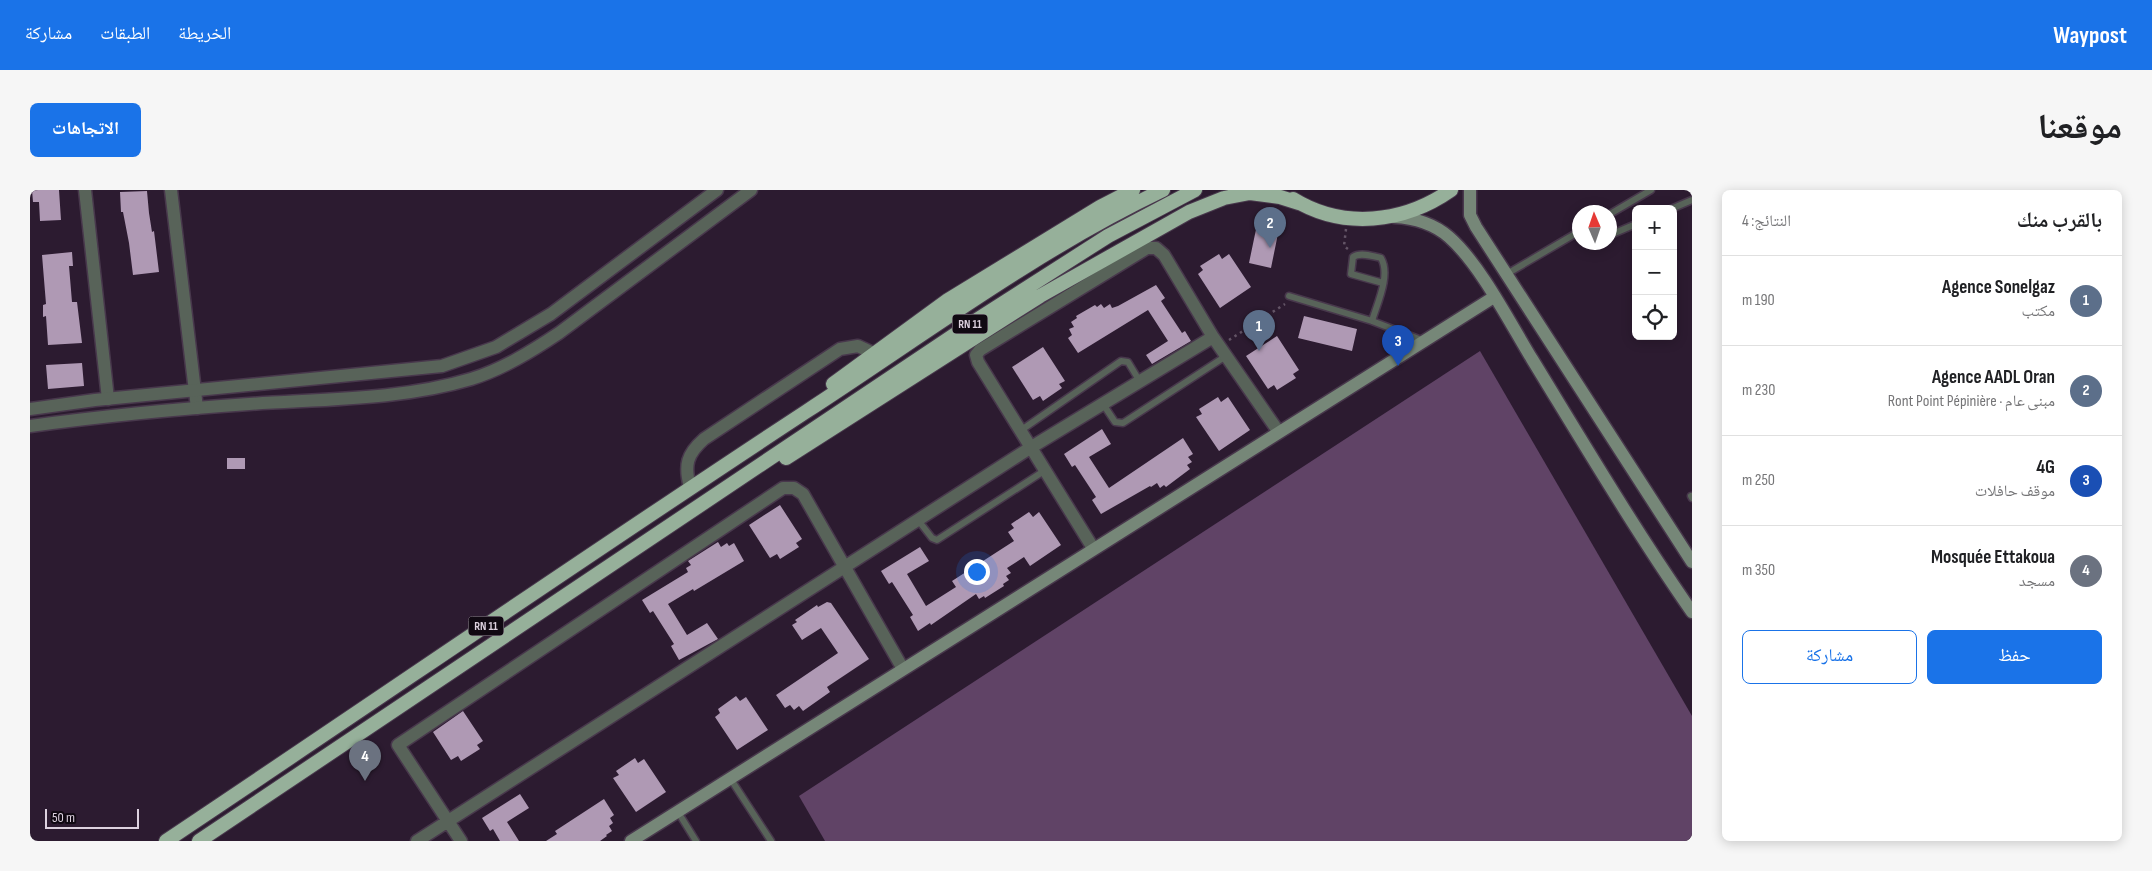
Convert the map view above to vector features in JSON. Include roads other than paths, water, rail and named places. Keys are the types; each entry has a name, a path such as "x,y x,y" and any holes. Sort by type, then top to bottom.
{"highway":[{"path":"806,411 834,384 948,300 1100,207 1133,190"},
{"name":"RN 11","path":"166,841 690,487 806,411 1043,257 1163,190"},
{"name":"RN 11","path":"200,841 1062,264 1108,236 1195,190"},
{"path":"1280,190 1300,203"},
{"path":"753,472 803,449 1040,296 1189,212 1224,198 1250,194 1280,197 1321,212 1348,218 1389,217 1412,211 1435,201 1451,190"}],"main road":[{"path":"1470,190 1470,215 1505,275 1692,562"},
{"path":"1389,217 1413,218 1431,224 1448,236 1461,249 1494,297 1658,564 1692,612"},
{"path":"631,841 1278,431 1494,297"}],"street":[{"path":"85,190 108,399"},
{"path":"172,190 197,408"},
{"path":"30,409 108,399 442,366 496,347 551,314 717,190"},
{"path":"30,426 197,408 398,393 443,386 474,378 527,354 559,333 751,190"},
{"path":"1093,548 978,362 976,355 980,350 1147,248 1156,248 1164,255 1219,346 1278,431"},
{"path":"690,487 686,467 687,458 704,439 840,349 858,346 874,353"},
{"path":"417,841 1138,380 1219,346"},
{"path":"461,841 398,745 780,490 790,487 800,492 903,669"}],"lane":[{"path":"1617,210 1651,190"},
{"path":"1677,206 1692,200"},
{"path":"1617,232 1632,226"},
{"path":"1505,275 1572,236"},
{"path":"1372,320 1383,284 1384,262 1381,258 1356,255 1353,257 1351,274 1383,284"},
{"path":"1289,296 1372,320 1425,341"},
{"path":"1103,404 1115,422 1123,423 1219,346"},
{"path":"1020,431 1121,361 1128,362 1138,380"},
{"path":"918,520 932,538 937,540 1044,471"},
{"path":"730,778 770,841"},
{"path":"678,812 696,841"}],"place":[{"name":"Agence AADL Oran","path":"1270,248"},
{"name":"Agence Sonelgaz","path":"1259,351"},
{"name":"4G","path":"1398,366"},
{"name":"Mosquée Ettakoua","path":"365,781"}]}
